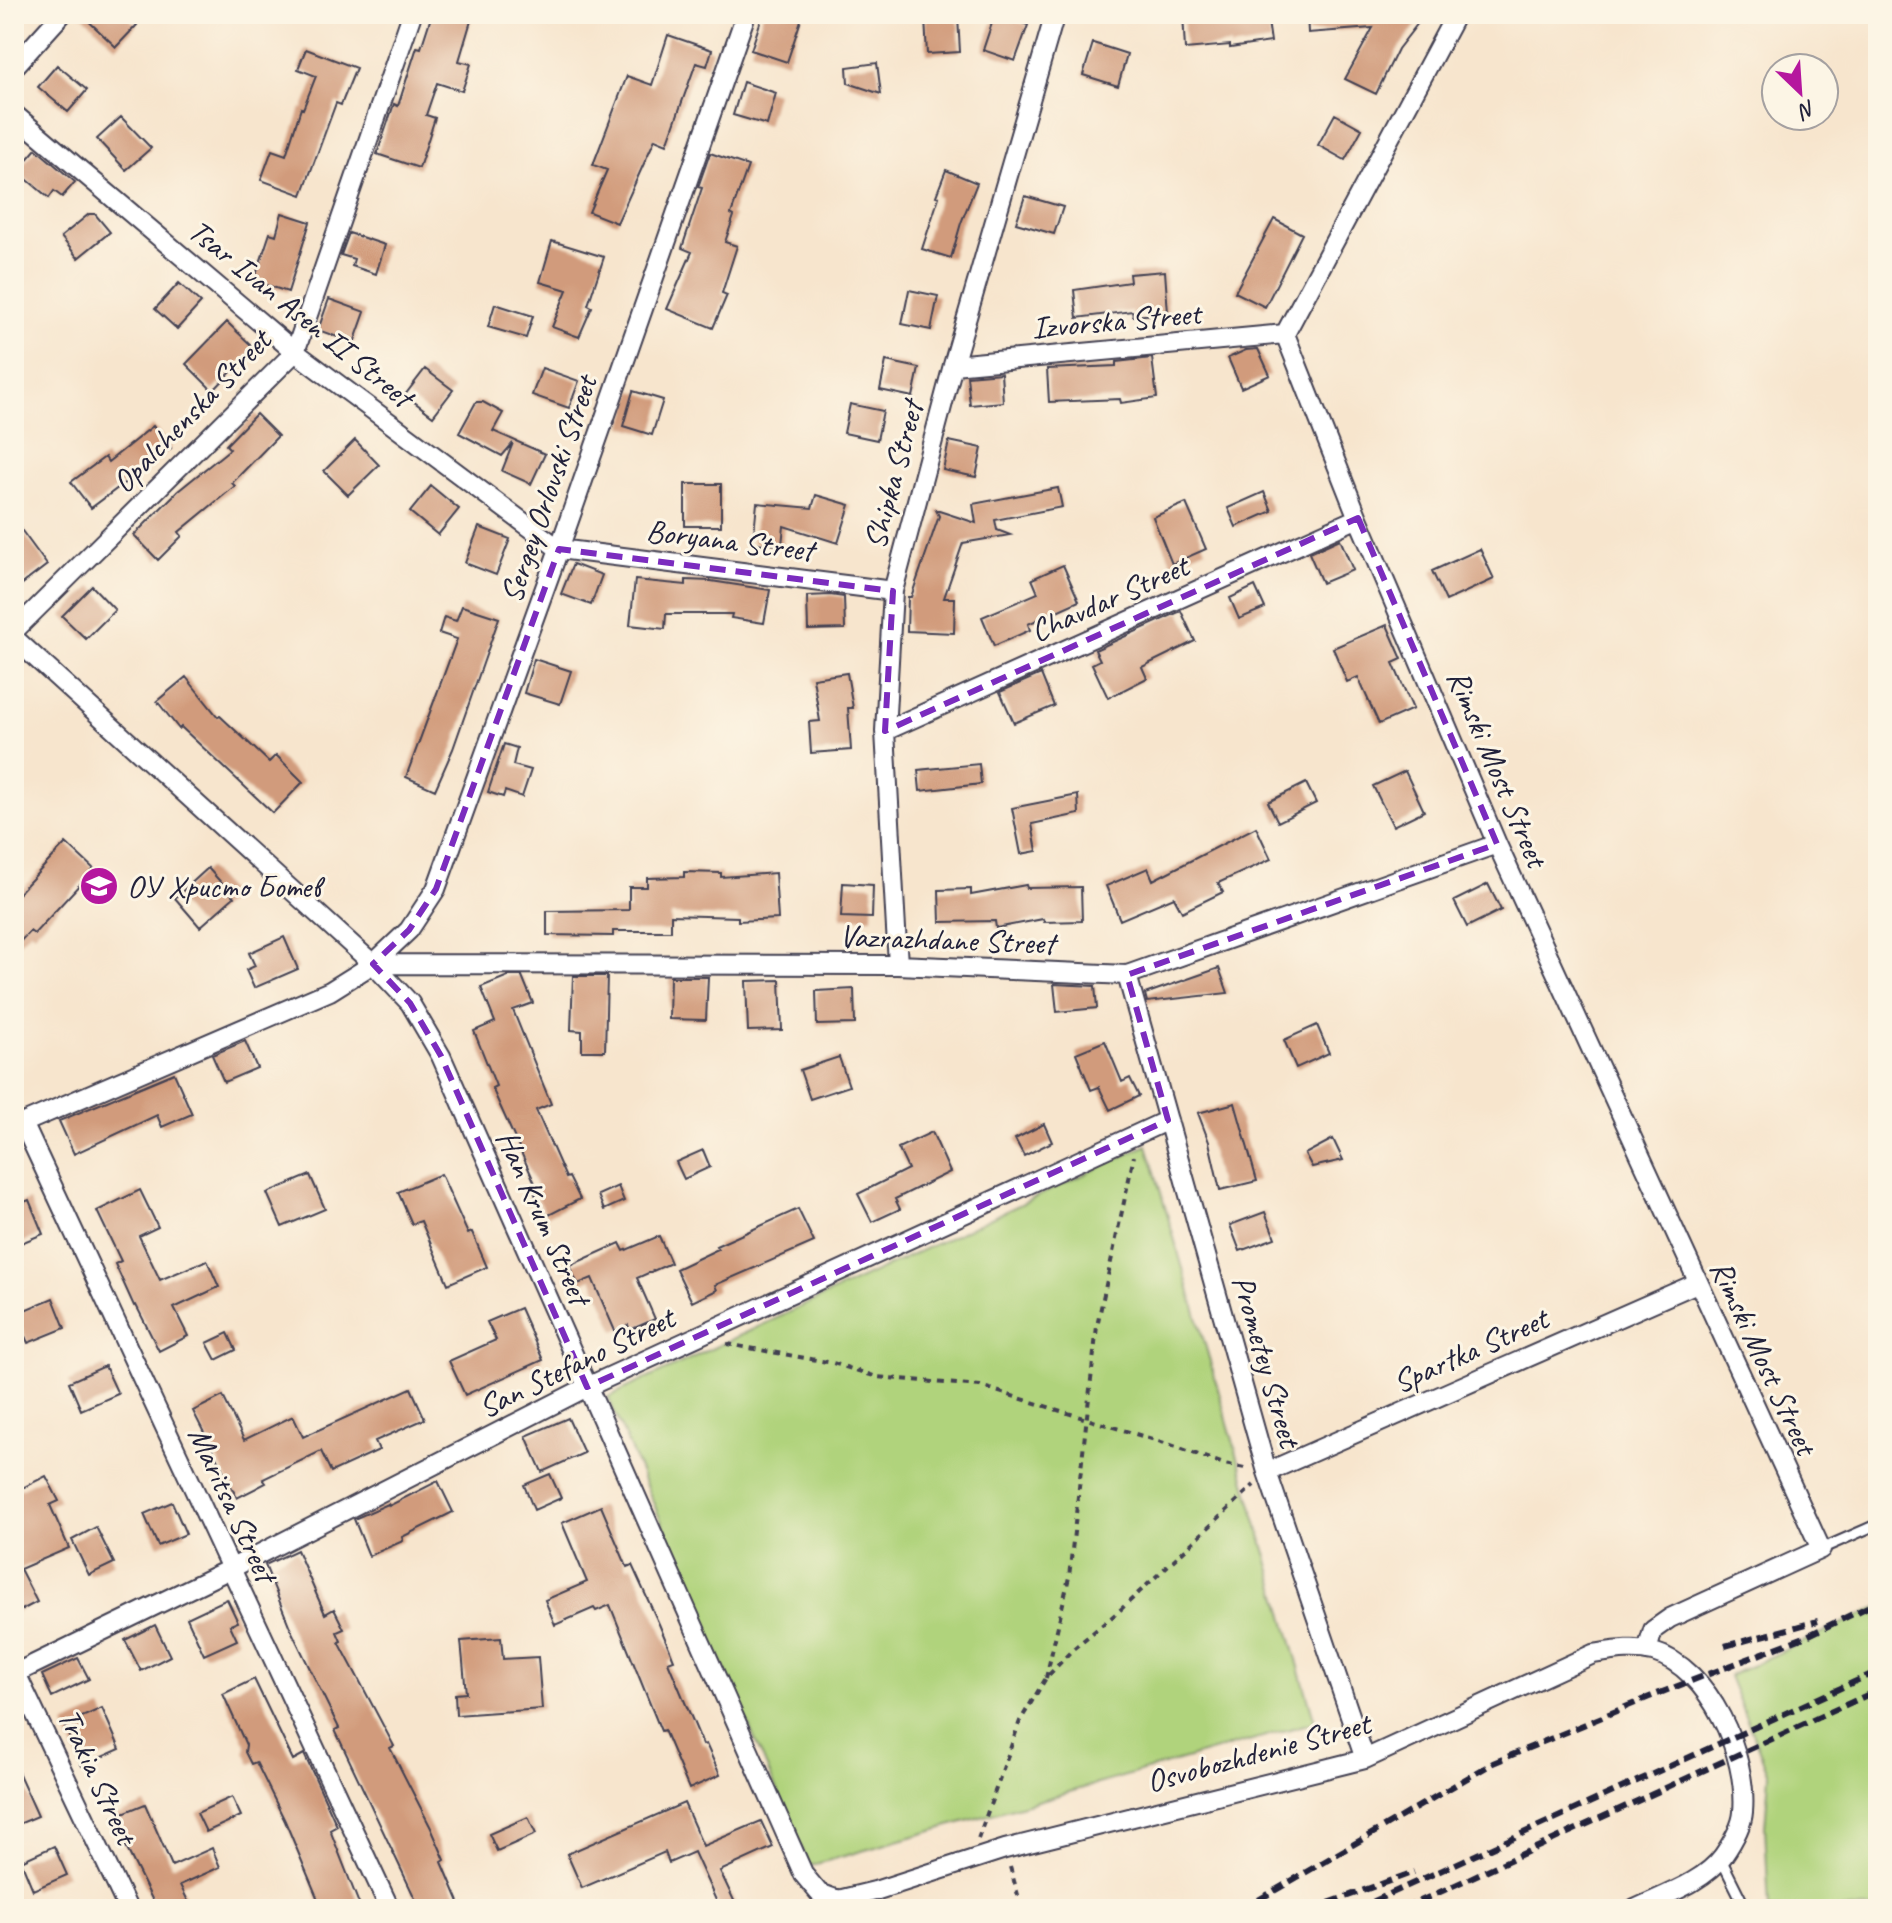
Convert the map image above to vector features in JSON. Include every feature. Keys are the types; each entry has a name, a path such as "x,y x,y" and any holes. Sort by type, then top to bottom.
{"street":[{"path":"14,67 62,14"},
{"name":"Opalchenska Street","path":"14,631 295,352 412,14"},
{"name":"Sergey Orlovski Street","path":"19,1125 330,991 373,964 409,930 436,889 746,14"},
{"name":"Shipka Street","path":"898,965 885,731 893,591 953,365 1055,14"},
{"path":"1285,334 1456,14"},
{"name":"Tsar Ivan Asen II Street","path":"14,114 295,352 559,549"},
{"name":"Izvorska Street","path":"953,365 1285,334"},
{"name":"Rimski Most Street","path":"1285,334 1358,518 1497,844 1821,1549"},
{"name":"Chavdar Street","path":"885,731 1358,518"},
{"name":"Boryana Street","path":"559,549 893,591"},
{"name":"Han Krum Street","path":"14,638 373,964 410,1003 441,1056 804,1875 819,1893 836,1904 875,1891"},
{"name":"Vazrazhdane Street","path":"373,964 898,965 1127,975 1497,844"},
{"name":"Prometey Street","path":"1127,975 1267,1472 1365,1759"},
{"name":"San Stefano Street","path":"15,1671 230,1569 587,1387 1168,1120"},
{"name":"Maritsa Street","path":"19,1125 390,1909"},
{"name":"Spartka Street","path":"1267,1472 1697,1283"},
{"path":"1647,1651 1653,1630 1670,1618 1821,1549"},
{"name":"Osvobozhdenie Street","path":"875,1891 1005,1849 1365,1759 1593,1654 1627,1649 1647,1651 1669,1659 1693,1674 1715,1703 1743,1781 1743,1813 1737,1834 1721,1859"},
{"name":"Trakia Street","path":"15,1671 128,1909"},
{"path":"1635,1909 1690,1882 1721,1859"}],"lane":[{"path":"1821,1549 1878,1524"},
{"path":"1721,1859 1746,1909"}],"path":[{"path":"1046,1678 1069,1577 1097,1326 1138,1134"},
{"path":"694,1338 833,1363 877,1377 980,1386 1224,1464 1267,1472"},
{"path":"971,1860 1020,1721 1046,1678 1073,1649 1118,1612 1267,1472"},
{"path":"1005,1849 1022,1909"}],"highlighted area":[{"path":"1358,518 1497,844 1127,975 1168,1120 587,1387 441,1056 410,1003 373,964 409,930 436,889 559,549 893,591 885,731"}],"green space":[{"path":"1147,1145 1315,1722 809,1866 608,1397"},
{"path":"1878,1607 1878,1909 1769,1909 1765,1827 1769,1775 1729,1676"}],"building":[{"path":"81,14 125,14 137,25 116,47"},
{"path":"432,14 473,14 459,61 471,64 462,91 437,83 426,115 435,118 419,168 377,154 394,104 398,106 417,47 421,48"},
{"path":"763,14 803,14 787,62 751,50"},
{"path":"995,14 1028,25 1015,61 983,50"},
{"path":"1183,14 1267,14 1271,42 1230,48 1230,45 1185,49"},
{"path":"1307,14 1425,14 1398,49 1376,94 1345,79 1373,28 1308,33"},
{"path":"958,17 960,52 927,54 925,19"},
{"path":"668,35 712,50 707,66 696,63 667,144 655,139 617,223 589,212 607,170 593,165 627,76 652,85"},
{"path":"1093,43 1127,54 1118,86 1083,75"},
{"path":"306,49 356,68 341,105 336,103 302,195 261,180 272,150 286,155 301,108 316,76 298,69"},
{"path":"877,63 881,94 848,83 847,67"},
{"path":"57,65 87,90 68,112 38,87"},
{"path":"743,82 776,93 767,125 733,115"},
{"path":"1335,114 1362,129 1345,160 1318,145"},
{"path":"121,117 151,148 126,170 97,139"},
{"path":"36,149 75,182 62,197 54,191 49,198 17,171"},
{"path":"710,153 748,166 725,242 737,246 722,293 727,295 713,328 667,309 692,252 682,248"},
{"path":"946,170 977,183 951,258 922,249"},
{"path":"1025,196 1063,207 1054,234 1016,223"},
{"path":"282,213 310,222 288,292 254,281 270,233 276,235"},
{"path":"89,214 95,214 110,232 78,258 61,237"},
{"path":"1274,219 1302,234 1265,307 1235,292"},
{"path":"349,233 385,245 376,274 352,266 354,259 341,255"},
{"path":"552,241 604,257 588,305 592,307 579,337 552,327 567,290 540,282"},
{"path":"1165,271 1168,313 1133,316 1132,311 1077,318 1074,290 1130,282 1129,274"},
{"path":"179,283 201,303 177,329 155,309"},
{"path":"909,290 938,296 931,330 902,324"},
{"path":"329,299 365,312 354,343 318,330"},
{"path":"495,304 533,316 526,338 488,327"},
{"path":"227,322 254,348 213,391 186,364"},
{"path":"1258,349 1270,375 1241,388 1228,358 1246,350"},
{"path":"1152,358 1157,398 1121,403 1120,399 1049,402 1047,369 1116,366 1116,362"},
{"path":"886,361 919,368 913,397 880,390"},
{"path":"542,368 579,381 569,408 532,395"},
{"path":"425,369 453,390 433,416 405,395"},
{"path":"1001,373 1003,402 970,405 967,376"},
{"path":"633,391 663,400 652,435 623,426"},
{"path":"476,402 483,402 503,413 493,431 545,454 531,484 502,471 513,443 502,456 459,433"},
{"path":"850,404 883,411 877,440 844,433"},
{"path":"256,414 278,436 232,483 235,486 179,532 182,536 158,560 134,535 178,491 230,449 226,445"},
{"path":"153,426 171,448 91,508 71,482 105,457 108,462"},
{"path":"355,440 379,465 348,495 324,471"},
{"path":"949,441 982,448 976,477 943,470"},
{"path":"685,484 721,484 721,526 685,526"},
{"path":"431,486 459,509 438,535 410,512"},
{"path":"1058,488 1062,507 995,520 997,530 1010,535 963,543 944,598 955,598 954,633 907,631 908,597 911,597 939,516 936,510 976,523 973,504"},
{"path":"1264,492 1272,511 1236,527 1228,508"},
{"path":"816,495 850,505 838,543 784,526 782,545 753,543 757,503 812,508"},
{"path":"1186,503 1206,549 1172,564 1153,517"},
{"path":"14,520 47,565 21,585 14,575"},
{"path":"479,527 510,539 496,575 465,563"},
{"path":"1340,539 1353,570 1322,583 1309,553"},
{"path":"1480,549 1494,579 1446,601 1432,571"},
{"path":"573,564 602,575 591,605 561,594"},
{"path":"1063,565 1079,601 1028,624 1030,630 994,646 982,617 1038,593 1032,579"},
{"path":"635,580 686,585 686,580 711,581 770,590 764,623 731,618 732,614 666,614 665,629 630,625"},
{"path":"92,586 115,610 86,639 62,616"},
{"path":"1255,586 1265,608 1239,619 1230,598"},
{"path":"807,596 844,597 845,629 808,630"},
{"path":"462,606 499,618 453,749 435,790 406,777 457,639 439,633 444,617 456,621"},
{"path":"1181,611 1195,641 1142,667 1147,678 1108,698 1092,664 1100,660 1095,650"},
{"path":"1387,625 1402,659 1393,663 1413,709 1379,724 1358,677 1347,682 1333,648"},
{"path":"534,659 571,671 560,704 524,693"},
{"path":"847,673 853,708 848,708 851,750 811,753 809,722 820,721 813,678"},
{"path":"1041,674 1054,706 1014,723 1000,692"},
{"path":"186,677 218,717 269,762 276,755 303,782 273,813 181,727 179,729 157,701"},
{"path":"504,744 517,748 513,765 531,770 522,797 505,791 503,797 488,792"},
{"path":"979,764 981,784 920,791 918,770"},
{"path":"1405,771 1424,811 1393,826 1373,786"},
{"path":"1306,783 1316,803 1278,822 1268,802"},
{"path":"1078,795 1079,814 1032,824 1037,851 1021,854 1012,808"},
{"path":"1256,827 1271,859 1218,883 1223,892 1182,912 1174,897 1120,920 1106,886 1148,868 1153,880"},
{"path":"66,843 94,869 34,934 30,931 14,948 14,898"},
{"path":"208,868 234,897 200,927 175,898"},
{"path":"684,872 721,873 721,877 775,873 778,919 738,921 738,917 671,915 671,931 613,931 613,936 547,935 547,911 629,910 629,887 647,887 647,878 684,877"},
{"path":"843,883 873,885 872,918 841,917"},
{"path":"1488,884 1501,910 1467,927 1454,901"},
{"path":"1026,885 1027,888 1081,887 1082,921 1044,922 1043,919 996,928 995,921 940,922 939,890 971,889 971,895"},
{"path":"284,937 298,969 254,988 246,970 255,966 249,953"},
{"path":"1219,968 1228,993 1147,1002 1145,994"},
{"path":"508,976 522,976 533,1003 513,1010 551,1104 536,1110 566,1178 569,1177 580,1199 547,1216 492,1088 496,1086 474,1031 495,1022 481,987"},
{"path":"573,976 607,976 605,1051 582,1051 582,1031 571,1030"},
{"path":"670,977 708,977 706,1020 669,1019"},
{"path":"780,980 782,1030 748,1031 746,981"},
{"path":"1054,984 1095,986 1097,1008 1057,1012"},
{"path":"854,989 855,1024 817,1025 816,991"},
{"path":"1317,1025 1329,1053 1296,1068 1284,1040"},
{"path":"245,1041 257,1068 224,1082 212,1055"},
{"path":"1105,1041 1122,1082 1130,1078 1139,1096 1110,1110 1099,1087 1091,1090 1076,1053"},
{"path":"839,1057 849,1086 810,1099 800,1070"},
{"path":"174,1073 192,1114 162,1127 157,1115 74,1154 59,1121"},
{"path":"1235,1103 1257,1181 1220,1190 1209,1142 1198,1113"},
{"path":"1044,1124 1052,1142 1024,1156 1015,1139"},
{"path":"932,1132 950,1172 895,1199 900,1209 872,1222 858,1194 908,1169 898,1148"},
{"path":"1333,1139 1343,1160 1312,1167 1305,1154"},
{"path":"703,1150 710,1167 684,1179 676,1162"},
{"path":"441,1174 487,1267 448,1284 421,1221 412,1224 398,1192"},
{"path":"310,1175 325,1209 282,1227 267,1193"},
{"path":"618,1186 624,1201 604,1210 598,1195"},
{"path":"140,1190 158,1227 139,1236 160,1280 207,1260 219,1287 174,1308 188,1336 159,1351 115,1264 121,1261 97,1211"},
{"path":"29,1200 43,1234 14,1246 14,1206"},
{"path":"798,1209 814,1242 715,1285 717,1290 692,1302 676,1269 718,1249 716,1246"},
{"path":"1265,1212 1275,1238 1240,1251 1230,1225"},
{"path":"659,1236 671,1263 637,1278 655,1319 630,1330 628,1325 615,1331 592,1278 578,1284 569,1266 620,1243 624,1251"},
{"path":"53,1298 65,1328 28,1343 15,1314"},
{"path":"520,1308 543,1360 465,1395 449,1361 496,1340 487,1322"},
{"path":"228,1333 236,1350 216,1360 207,1343"},
{"path":"105,1366 118,1394 81,1410 69,1382"},
{"path":"411,1388 425,1419 375,1441 379,1450 331,1472 321,1451 263,1479 266,1483 237,1498 193,1411 223,1396 244,1440 293,1416 303,1437"},
{"path":"568,1418 584,1453 542,1472 526,1436"},
{"path":"550,1474 561,1498 534,1510 524,1485"},
{"path":"46,1476 59,1501 50,1505 69,1548 20,1569 37,1602 14,1614 14,1492"},
{"path":"438,1481 453,1512 402,1537 403,1541 369,1556 354,1519 389,1506"},
{"path":"172,1502 186,1534 158,1546 144,1514"},
{"path":"601,1506 627,1567 632,1565 659,1624 674,1660 668,1662 703,1745 706,1744 720,1775 689,1789 664,1730 661,1731 610,1605 596,1611 594,1608 555,1625 545,1600 587,1582 562,1523"},
{"path":"96,1527 114,1563 89,1575 72,1540"},
{"path":"297,1550 325,1614 334,1609 344,1629 337,1632 339,1642 394,1746 390,1748 431,1828 462,1909 420,1909 335,1730 339,1728 291,1630 265,1565"},
{"path":"227,1599 238,1622 230,1625 237,1640 204,1655 187,1618"},
{"path":"155,1625 170,1656 141,1671 125,1640"},
{"path":"501,1638 503,1659 538,1657 542,1709 456,1715 455,1694 466,1693 461,1641"},
{"path":"78,1658 89,1679 52,1697 42,1675"},
{"path":"254,1679 293,1760 304,1754 318,1784 337,1826 330,1830 361,1909 322,1909 285,1821 256,1762 251,1764 245,1752 246,1745 223,1694"},
{"path":"102,1708 120,1749 82,1766 64,1725"},
{"path":"14,1763 38,1816 14,1826"},
{"path":"232,1797 241,1816 206,1832 197,1813"},
{"path":"684,1803 703,1846 761,1821 773,1847 720,1871 738,1909 720,1909 694,1852 669,1863 665,1852 582,1888 567,1854"},
{"path":"145,1804 172,1866 212,1848 220,1867 180,1885 192,1909 157,1909 121,1837 113,1817"},
{"path":"528,1817 536,1834 497,1851 489,1834"},
{"path":"54,1846 67,1875 33,1890 21,1861"}],"railway":[{"path":"1243,1909 1493,1763 1647,1698 1807,1636 1878,1602"},
{"path":"1725,1646 1818,1621"},
{"path":"1357,1909 1878,1671"},
{"path":"1403,1909 1878,1690"},
{"path":"1312,1909 1414,1872"}],"place":[{"name":"ОУ Христо Ботев","path":"99,886"}]}
